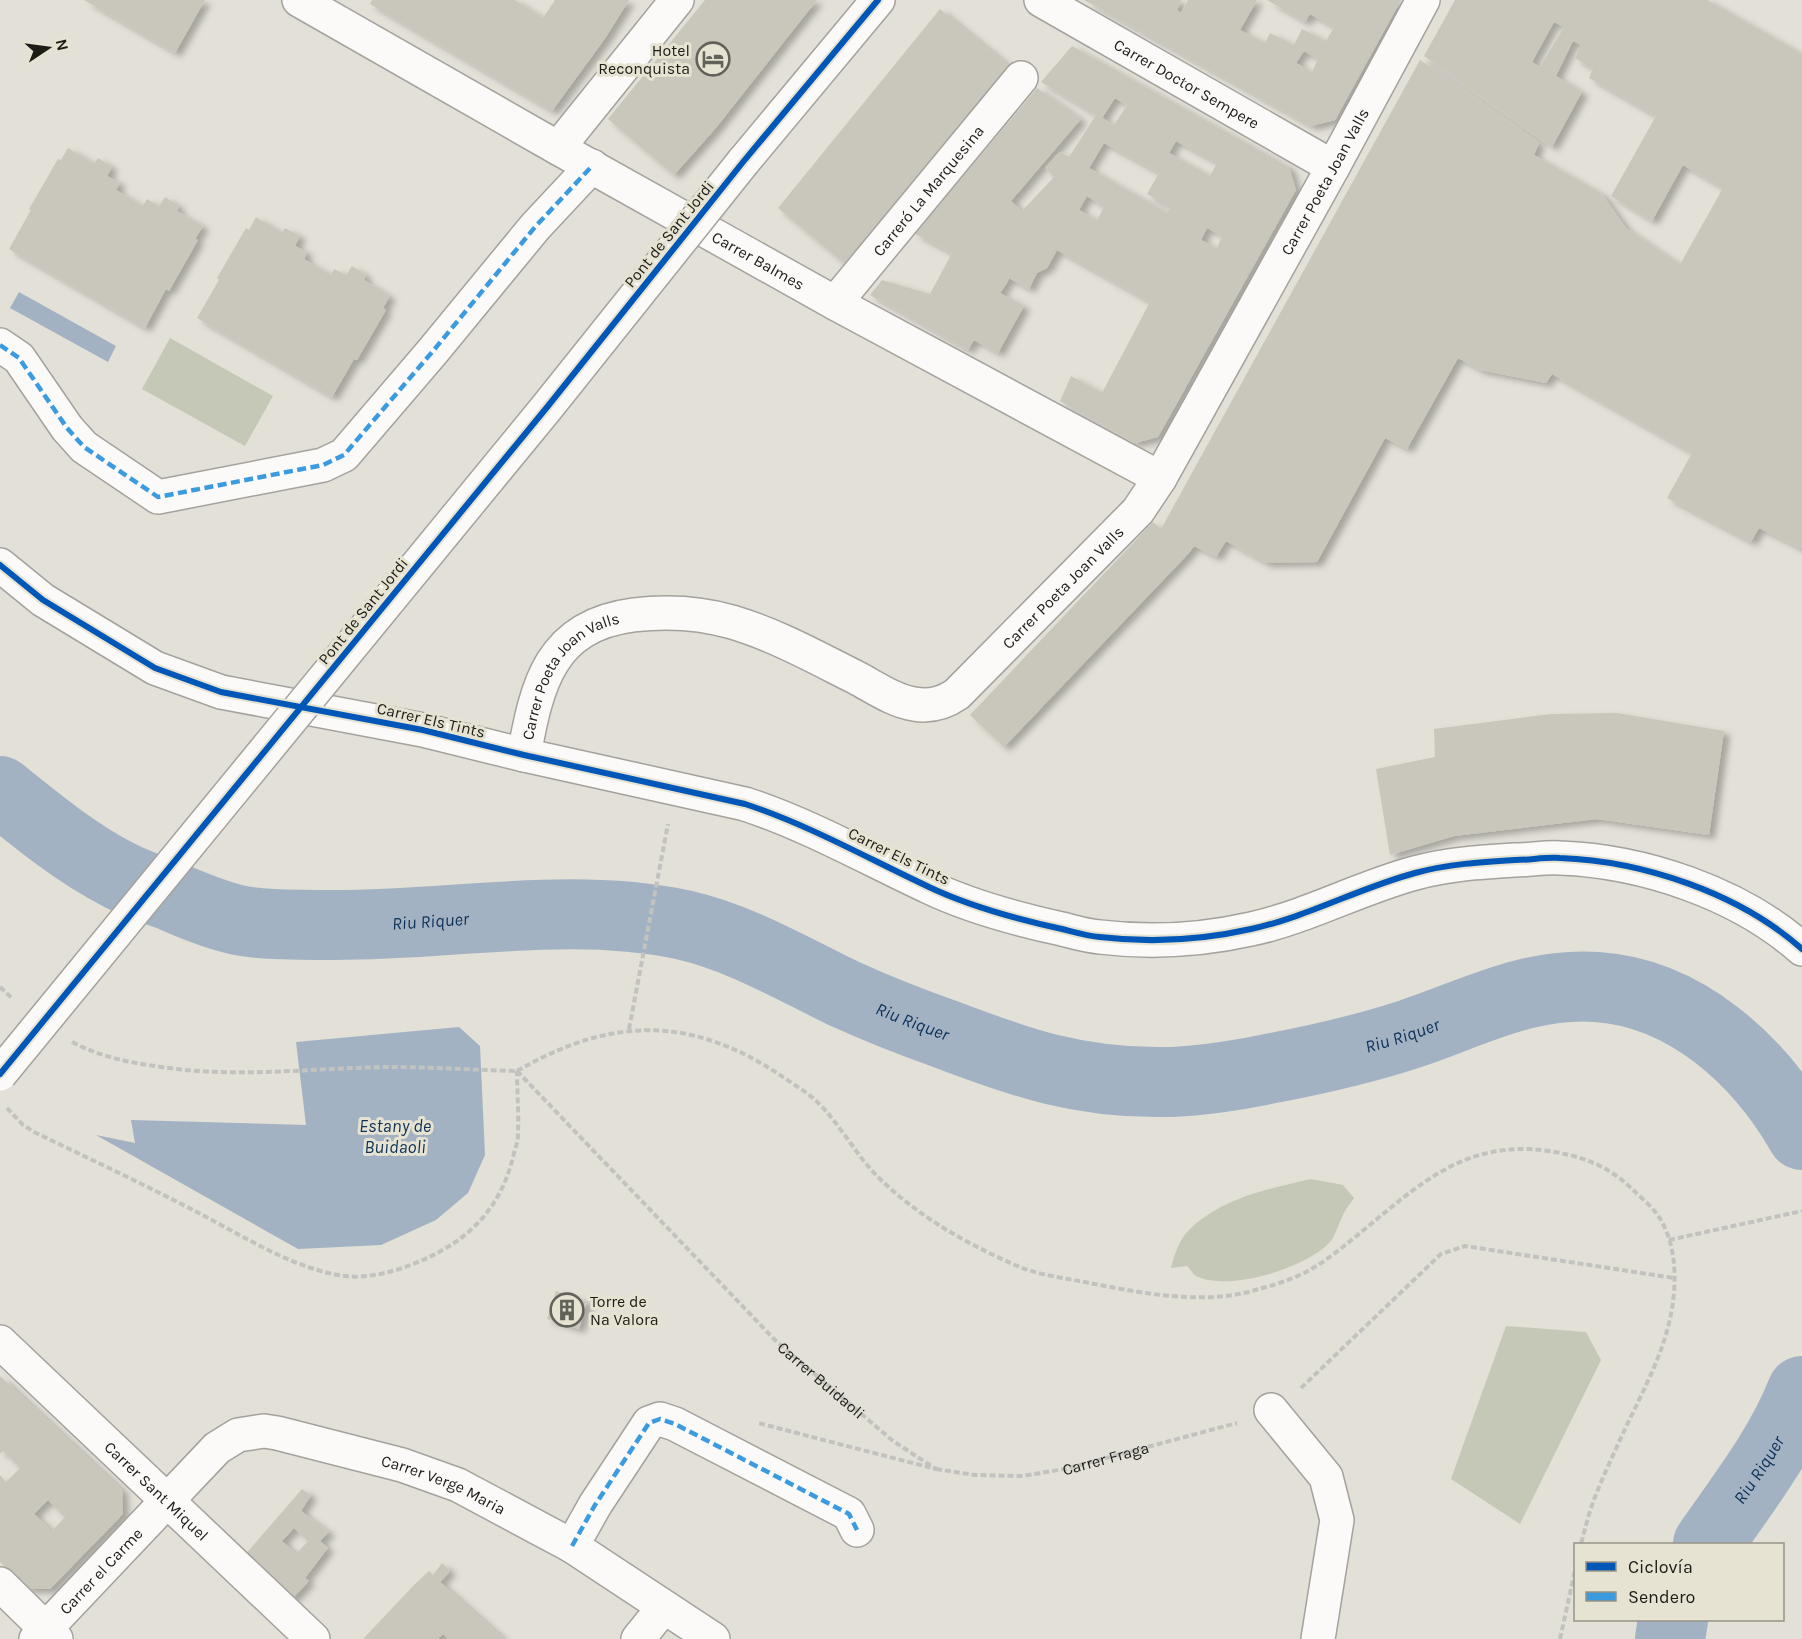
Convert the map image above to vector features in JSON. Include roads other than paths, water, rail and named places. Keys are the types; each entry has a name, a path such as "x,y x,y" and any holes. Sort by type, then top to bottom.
{"street":[{"name":"Carrer Balmes","path":"299,0 835,303 1160,478"},
{"path":"558,148 677,0"},
{"name":"Pont de Sant Jordi","path":"0,1074 541,415 743,162 878,0"},
{"name":"Carrer Doctor Sempere","path":"1041,0 1333,167"},
{"name":"Carrer Poeta Joan Valls","path":"524,755 533,703 556,657 568,642 588,628 603,621 622,617 670,613 713,617 733,622 813,656 903,701 929,705 944,702 957,694 1138,511 1160,478 1423,0"},
{"name":"Carreró La Marquesina","path":"835,303 1021,78"},
{"path":"0,345 19,358 67,428 84,447 158,497 323,465 344,455 426,360 535,227 592,166"},
{"name":"Carrer Els Tints","path":"0,565 43,600 155,668 221,692 423,730 745,804 834,839 930,887 983,909 1099,937 1173,940 1225,934 1252,929 1414,873 1448,865 1557,858 1600,861 1682,881 1723,898 1802,949"},
{"name":"Carrer Sant Miquel","path":"0,1342 313,1639"},
{"path":"1271,1410 1326,1478 1336,1520 1317,1639"},
{"path":"572,1546 595,1505 649,1423 660,1419 675,1424 849,1514 857,1530"},
{"name":"Carrer Verge Maria","path":"167,1502 226,1441 238,1435 264,1431 402,1465 458,1485 572,1546 713,1639"},
{"name":"Carrer el Carme","path":"46,1636 167,1502"},
{"path":"0,1584 46,1636"},
{"path":"638,1639 663,1608"}],"water":[{"path":"19,292 116,346 108,362 10,308"},
{"name":"Estany de Buidaoli","path":"459,1027 480,1046 485,1155 468,1193 436,1220 381,1245 298,1249 96,1135 135,1143 131,1120 306,1125 296,1042"}],"waterway":[{"name":"Riu Riquer","path":"0,791 57,836 103,866 139,884 229,918 259,923 370,925 505,916 595,915 640,918 684,925 746,946 857,1000 907,1020 1025,1062 1104,1079 1175,1082 1229,1076 1304,1062 1375,1045 1524,994 1572,987 1597,987 1630,992 1661,1002 1690,1017 1717,1035 1764,1081 1802,1135"},
{"name":"Riu Riquer","path":"1709,1543 1772,1451 1802,1391"},
{"name":"Riu Riquer","path":"1670,1639 1673,1621"}],"place":[{"name":"Hotel Reconquista","path":"713,59"},
{"name":"Torre de Na Valora","path":"567,1310"}]}
